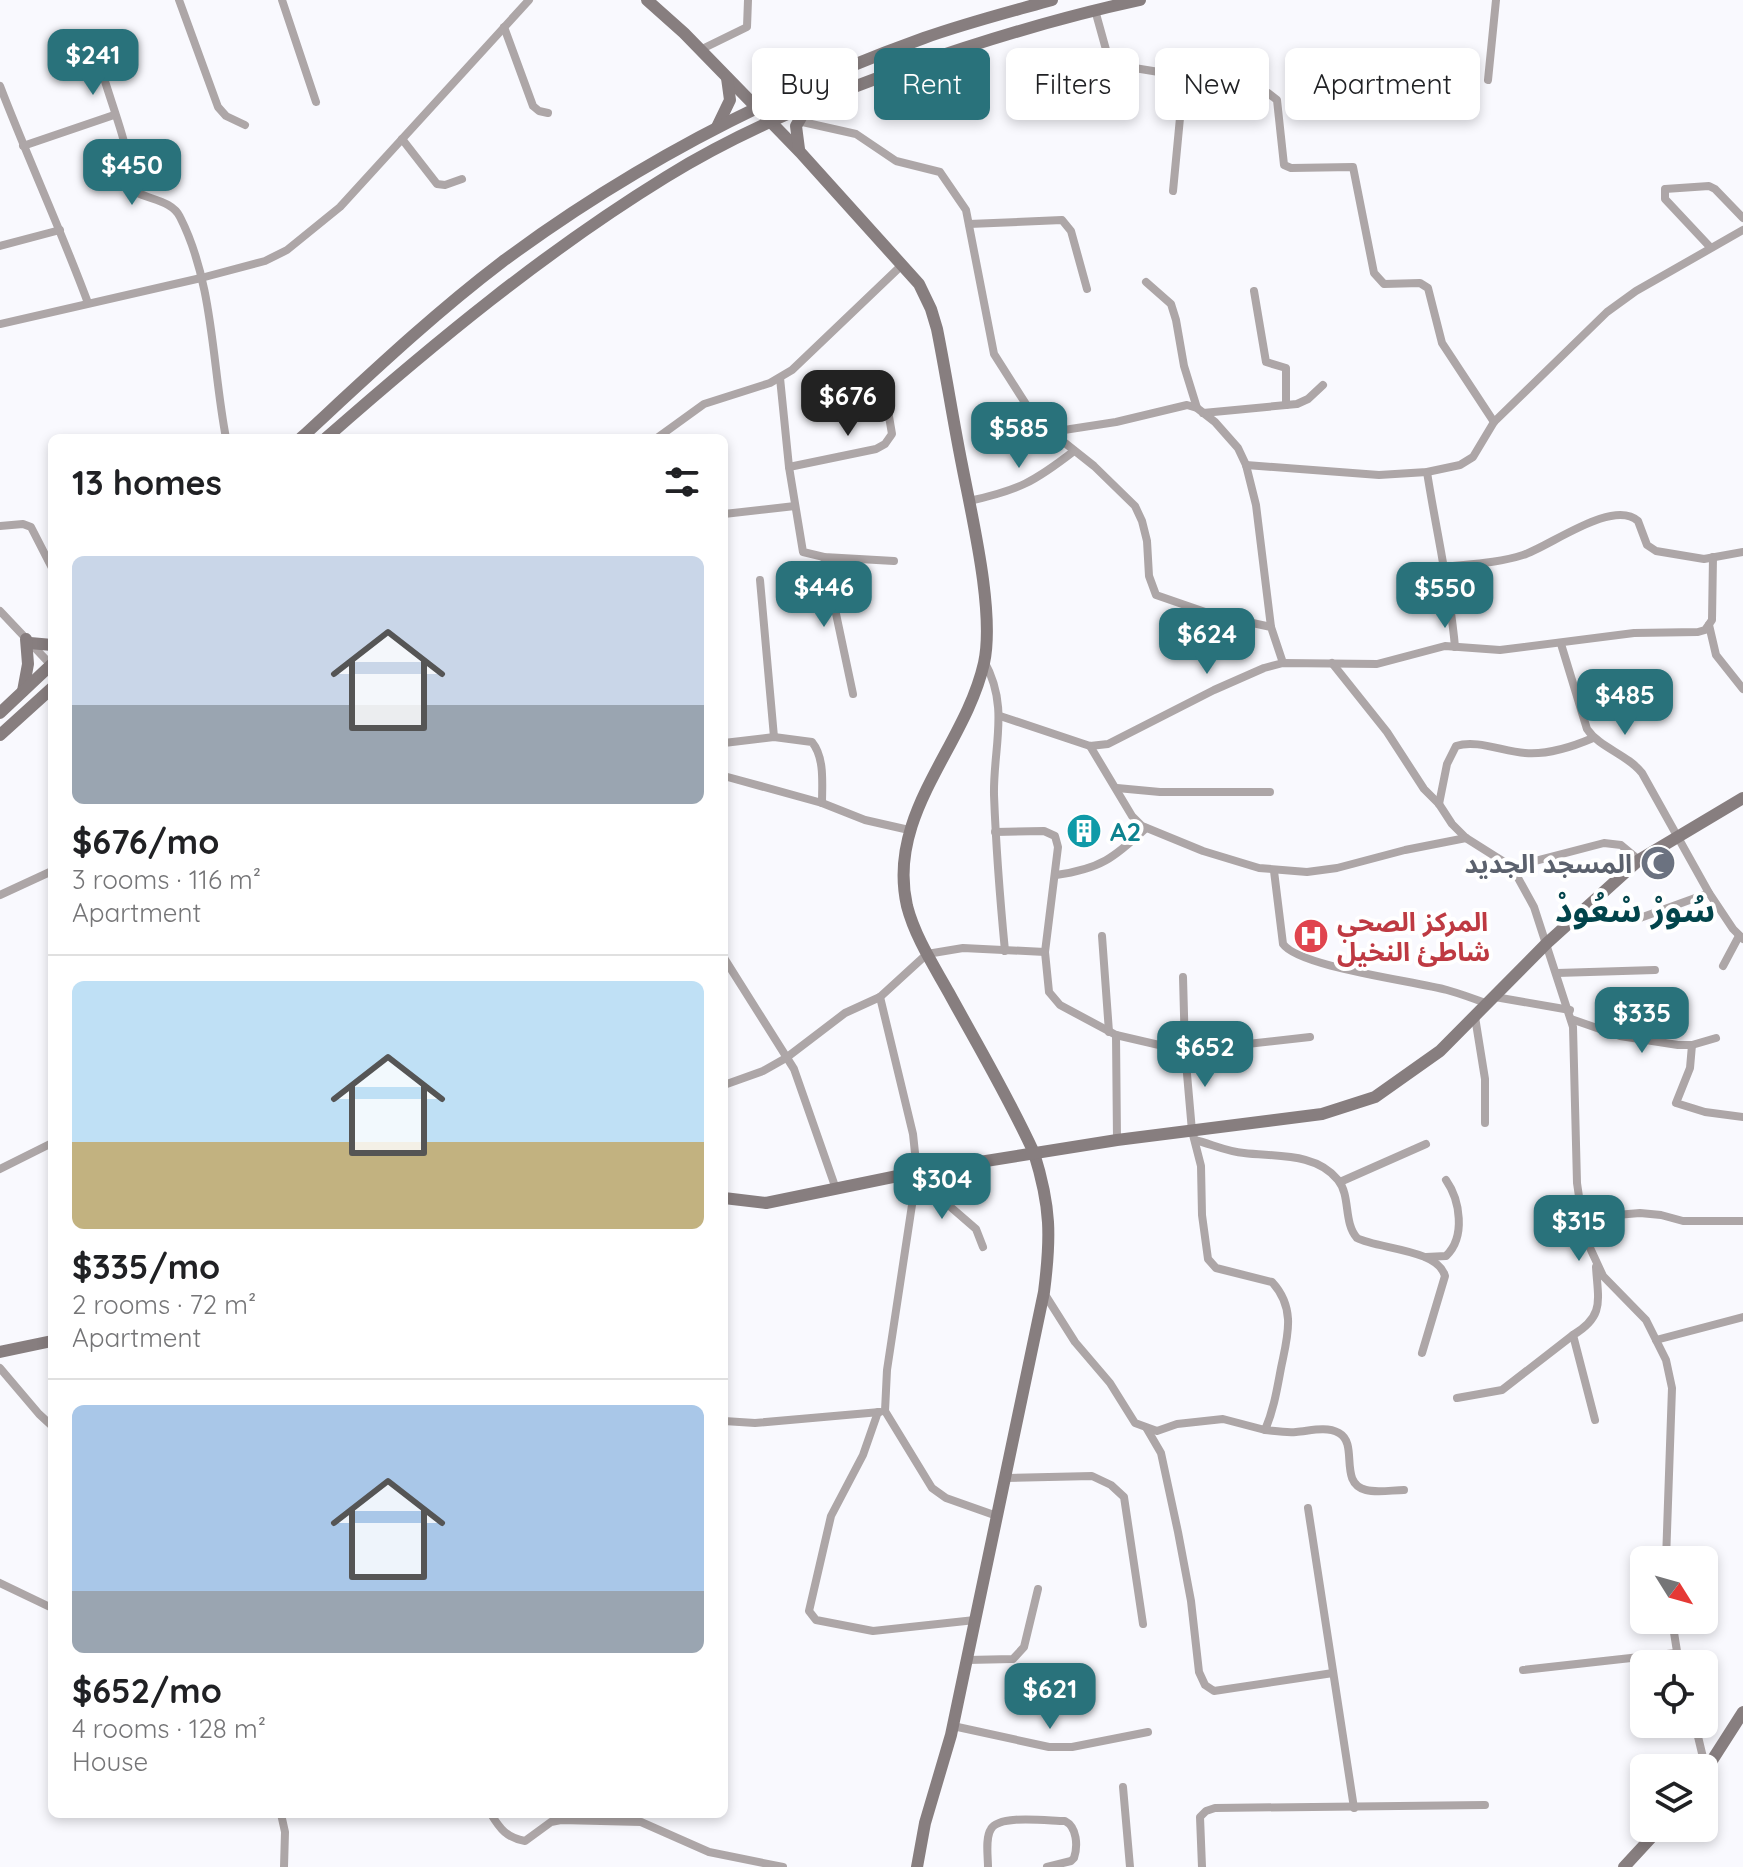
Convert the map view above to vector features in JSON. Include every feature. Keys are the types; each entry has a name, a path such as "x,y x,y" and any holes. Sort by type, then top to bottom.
{"street":[{"path":"179,0 218,107 226,116 245,125"},
{"path":"282,0 316,102"},
{"path":"0,324 265,261 303,239 340,207 529,0"},
{"path":"700,50 747,27 748,0"},
{"path":"858,65 924,38 1052,0"},
{"path":"858,85 980,42 1140,0"},
{"path":"1488,80 1496,0"},
{"path":"650,1 752,103"},
{"path":"1095,10 1110,64 1155,71"},
{"path":"504,27 533,106 548,113"},
{"path":"102,71 125,146 120,161 122,178 131,189 177,211 201,278 225,434"},
{"path":"717,127 730,100 727,78"},
{"path":"0,86 88,303"},
{"path":"1269,94 1277,100 1284,165 1291,168 1353,167 1374,273 1384,284 1425,285 1442,343 1494,422"},
{"path":"305,434 409,339 502,262 639,170 752,109"},
{"path":"23,146 114,115"},
{"path":"331,434 425,351 568,242 667,177 774,120"},
{"path":"1173,191 1180,120"},
{"path":"800,152 795,136 797,121 856,134 896,161 940,172 960,199 969,224 994,354 1027,408 1135,506 1147,541 1149,576 1156,595 1211,614 1271,627"},
{"path":"769,122 903,263 926,297 937,329 969,501 986,626 984,661 963,715 909,830 904,859 907,906 927,954 1016,1114 1034,1153 1045,1187 1050,1218 1044,1292 953,1726 925,1823 917,1867"},
{"path":"402,139 437,184 445,185 462,179"},
{"path":"1710,247 1665,199 1665,189 1709,186 1743,218"},
{"path":"969,224 1062,220 1071,231 1087,289"},
{"path":"0,246 60,230"},
{"path":"1246,465 1379,475 1427,472 1460,465 1473,457 1494,422 1607,312 1710,247 1743,230"},
{"path":"663,434 704,404 780,378 812,353 903,263"},
{"path":"1146,282 1171,304 1184,366 1200,410"},
{"path":"1254,291 1266,362 1286,368 1286,405"},
{"path":"780,378 789,467 803,552 824,557 894,561"},
{"path":"1200,410 1286,405 1308,399 1323,385"},
{"path":"789,467 876,449 885,444 892,434 885,393"},
{"path":"1051,432 1116,422 1187,405 1200,410 1215,422 1238,448 1246,465 1256,505 1271,627 1283,663"},
{"path":"969,501 1003,494 1037,480 1074,451"},
{"path":"1427,472 1455,647"},
{"path":"728,514 795,506"},
{"path":"1443,567 1526,554 1592,522 1628,515 1638,521 1651,549 1704,559 1743,552"},
{"path":"0,526 23,524 31,527 48,560"},
{"path":"824,557 853,694"},
{"path":"1000,716 1090,746 1108,744 1214,690 1283,663 1377,664 1430,648 1500,650 1634,633 1698,632 1705,630 1712,620 1713,557"},
{"path":"760,580 774,737"},
{"path":"0,611 48,661"},
{"path":"1709,625 1716,655 1743,689"},
{"path":"28,641 48,644"},
{"path":"23,691 28,641"},
{"path":"1561,644 1587,729 1593,738 1635,765 1709,893 1741,938 1723,966"},
{"path":"984,661 998,696 1000,716 994,789 1005,951"},
{"path":"1332,663 1387,732 1424,789 1466,838 1512,867 1534,907 1571,1014 1576,1070 1577,1183 1581,1218 1595,1263 1596,1314 1502,1390 1457,1398"},
{"path":"0,713 48,669"},
{"path":"0,735 48,691"},
{"path":"37,701 48,700"},
{"path":"728,743 774,737 807,740 817,748 822,803"},
{"path":"1439,804 1447,764 1456,746 1471,745 1528,754 1555,751 1593,738"},
{"path":"1090,746 1132,816 1146,828 1203,851 1274,871 1307,872 1337,868 1466,838"},
{"path":"728,777 822,803 865,820 909,830"},
{"path":"1117,788 1160,792 1270,792"},
{"path":"728,1202 766,1203 1034,1153 1117,1140 1194,1135 1322,1114 1375,1097 1440,1051 1547,943 1639,860 1743,798"},
{"path":"1056,875 1096,867 1125,848 1146,828"},
{"path":"995,832 1050,832 1055,836 1058,847 1056,875 1045,952 1049,992 1053,999 1073,1014 1113,1034 1185,1051 1310,1037"},
{"path":"1512,867 1604,843 1621,845 1639,860"},
{"path":"1274,871 1283,944 1294,953 1336,966 1492,1001 1571,1014 1620,1036 1678,1045 1692,1045 1716,1038"},
{"path":"0,895 48,873"},
{"path":"1640,918 1709,893"},
{"path":"1102,936 1113,1034 1117,1140"},
{"path":"728,1084 745,1079 786,1058 845,1013 880,997 927,954 963,948 1045,952"},
{"path":"728,964 798,1078 836,1189"},
{"path":"1557,973 1655,970"},
{"path":"1183,977 1185,1051 1194,1135 1201,1166 1206,1244 1211,1264 1272,1282 1278,1288 1289,1321 1289,1339 1272,1413 1265,1430"},
{"path":"880,997 913,1134 917,1177 881,1412 863,1455 831,1516 809,1611 816,1620 873,1631 975,1620"},
{"path":"1475,1017 1485,1079 1485,1123"},
{"path":"1692,1045 1690,1068 1676,1103 1705,1112 1743,1117"},
{"path":"1194,1135 1240,1153 1272,1154 1317,1163 1340,1182 1350,1226 1357,1238 1400,1248 1439,1266 1445,1276 1422,1353"},
{"path":"1340,1182 1426,1144"},
{"path":"0,1169 48,1145"},
{"path":"917,1177 976,1229 983,1247"},
{"path":"1422,1257 1446,1256 1455,1246 1458,1203 1446,1180"},
{"path":"1581,1218 1624,1213 1661,1215 1683,1221 1743,1221"},
{"path":"1595,1263 1614,1289 1640,1312 1666,1360 1672,1388 1666,1546"},
{"path":"1044,1292 1075,1342 1110,1383 1135,1423 1157,1431 1177,1424 1223,1419 1265,1430 1336,1432 1343,1436 1347,1444 1355,1484 1366,1490 1404,1490"},
{"path":"1656,1340 1743,1317"},
{"path":"1573,1335 1595,1420"},
{"path":"0,1352 48,1342"},
{"path":"0,1368 48,1422"},
{"path":"728,1421 769,1422 881,1412"},
{"path":"881,1412 932,1488 946,1498 997,1516"},
{"path":"1147,1429 1161,1453 1191,1601 1199,1672 1205,1685 1214,1691 1333,1673"},
{"path":"1005,1478 1092,1476 1111,1485 1124,1497 1143,1624"},
{"path":"1308,1508 1354,1808"},
{"path":"0,1583 48,1606"},
{"path":"967,1660 1013,1659 1019,1655 1024,1647 1038,1589"},
{"path":"1523,1670 1630,1658"},
{"path":"1716,1754 1743,1712"},
{"path":"953,1726 1049,1747 1072,1747 1148,1732"},
{"path":"1123,1787 1130,1867"},
{"path":"1202,1867 1200,1817 1215,1808 1485,1805"},
{"path":"282,1818 285,1832 284,1867"},
{"path":"493,1818 512,1839 525,1841 551,1822 561,1820 641,1822 709,1852 783,1867"},
{"path":"988,1867 988,1831 994,1824 1006,1820 1065,1821 1075,1831 1074,1858 1047,1867"},
{"path":"1624,1867 1647,1842"}],"place":[{"name":"A2","path":"1084,831"},
{"name":"المسجد الجديد","path":"1658,863"},
{"name":"المركز الصحي شاطئ النخيل","path":"1311,936"}],"district":[{"name":"سُورْ سْعُودْ","path":"1635,909"}]}
